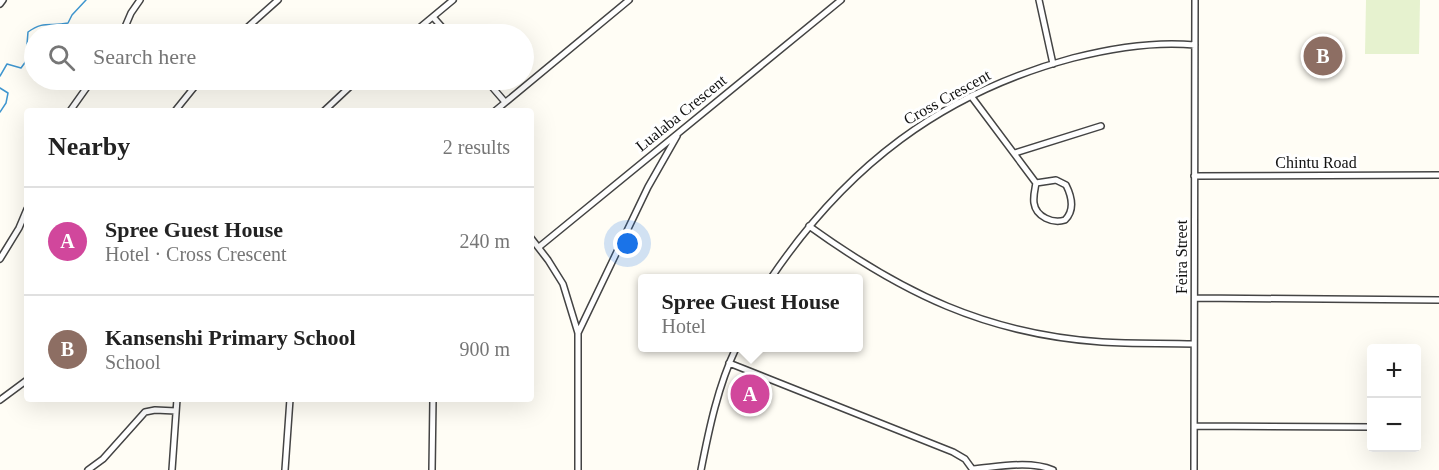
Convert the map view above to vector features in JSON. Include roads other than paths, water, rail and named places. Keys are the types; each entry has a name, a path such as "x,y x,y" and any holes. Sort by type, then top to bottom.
{"street":[{"path":"0,4 3,0"},
{"path":"126,24 140,0"},
{"path":"251,24 278,0"},
{"path":"424,24 453,0"},
{"path":"534,78 629,0"},
{"name":"Lualaba Crescent","path":"539,247 841,0"},
{"path":"1039,0 1053,64"},
{"name":"Feira Street","path":"1194,470 1194,45 1196,0"},
{"path":"433,17 439,24"},
{"name":"Cross Crescent","path":"774,274 808,226 832,199 888,148 924,123 971,96 1053,64 1091,54 1133,46 1173,43 1194,45"},
{"path":"72,108 85,90"},
{"path":"177,108 192,90"},
{"path":"327,108 346,90"},
{"path":"495,90 505,102"},
{"path":"498,108 520,90"},
{"path":"971,96 1036,183 1034,201 1036,210 1042,217 1051,221 1065,220 1070,216 1072,201 1066,185 1056,180 1036,183"},
{"path":"1015,153 1101,126"},
{"path":"578,333 660,164 679,132"},
{"path":"651,155 660,164"},
{"name":"Chintu Road","path":"1194,176 1439,176"},
{"path":"0,259 24,216"},
{"path":"808,226 854,259 898,285 945,307 1002,326 1102,342 1194,344"},
{"path":"534,241 563,284 578,333 578,470"},
{"path":"1195,298 1439,300"},
{"path":"701,470 712,420 734,352"},
{"path":"729,363 953,452 965,459 973,469 1019,465 1045,467 1053,470"},
{"path":"0,400 24,382"},
{"path":"172,470 177,402"},
{"path":"285,470 290,402"},
{"path":"432,470 433,402"},
{"path":"88,470 105,457 145,412 151,410 176,411"},
{"path":"1195,426 1367,427"}],"waterway":[{"path":"62,24 68,23 86,0"},
{"path":"0,76 7,64 21,68 24,64"},
{"path":"0,88 8,93 6,103 0,112"}],"place":[{"name":"Kansenshi Primary School","path":"1323,56"},
{"name":"Spree Guest House","path":"750,394"}]}
